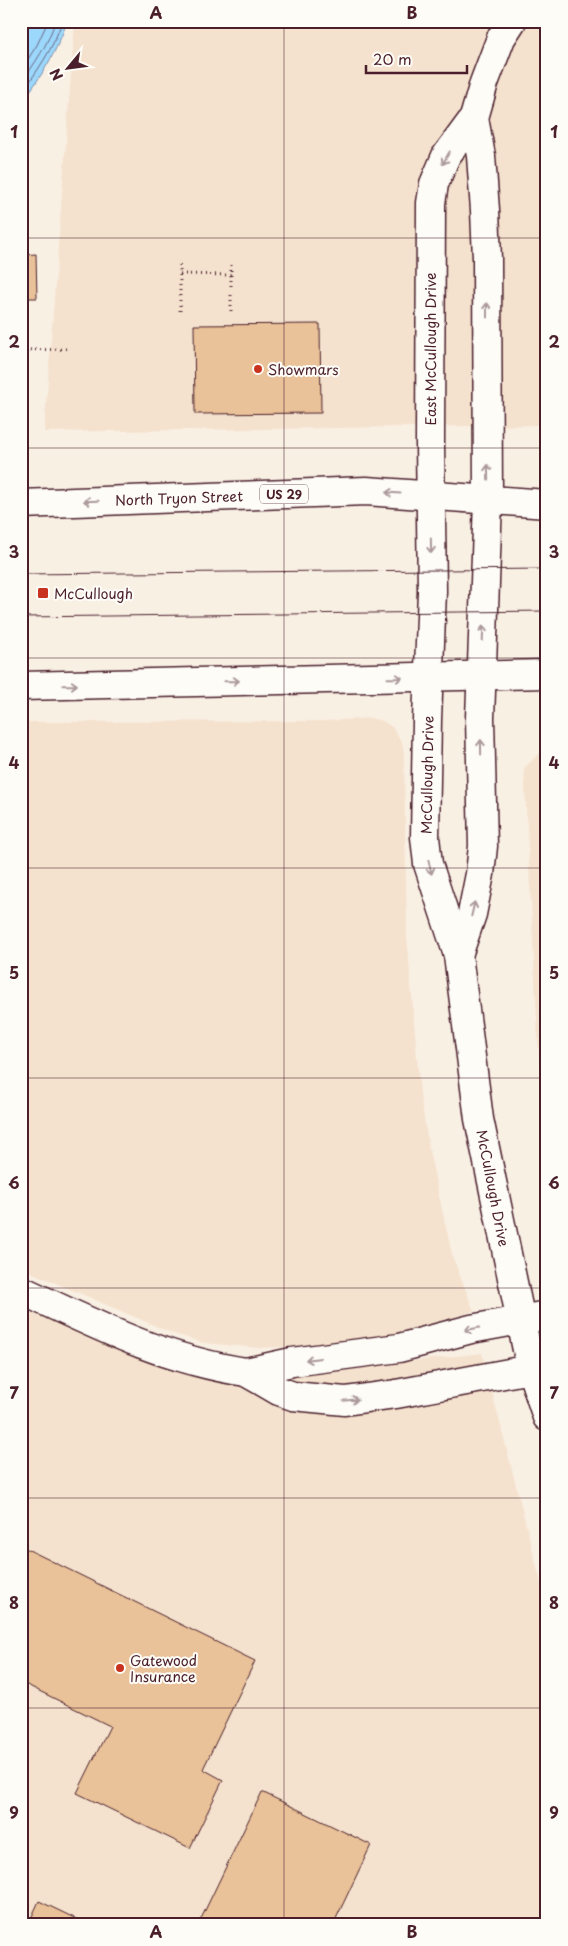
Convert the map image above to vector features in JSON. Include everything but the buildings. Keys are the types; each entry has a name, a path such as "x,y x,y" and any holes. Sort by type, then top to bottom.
{"street":[{"name":"East McCullough Drive","path":"432,591 430,496 431,203 434,184 446,156 474,118 484,82 502,38 512,21"},
{"name":"East McCullough Drive","path":"474,118 481,156 486,210 488,501 485,591"},
{"name":"North Tryon Street","path":"21,504 366,491 547,504"},
{"name":"McCullough Drive","path":"432,591 426,837 428,864 458,955 479,1119 520,1320 539,1367 547,1417"},
{"name":"McCullough Drive","path":"458,955 472,914 480,874 483,846 480,718 485,591"},
{"path":"21,686 547,674"},
{"path":"21,1290 106,1330 172,1356 246,1372 279,1391 293,1396 345,1401 396,1394 539,1367"},
{"path":"246,1372 292,1362 399,1348 449,1334 547,1315"}],"path":[{"path":"180,261 180,311"},
{"path":"231,312 232,261"},
{"path":"180,274 231,275"},
{"path":"25,350 67,349"}],"shaded area":[{"path":"75,21 547,21 547,425 44,432"},
{"path":"370,718 383,721 392,727 402,742 404,753 407,936 420,1093 430,1155 453,1258 474,1311 368,1343 259,1348 204,1343 174,1334 21,1268 21,722 323,721"},
{"path":"547,746 547,1094 539,1058 524,768"},
{"path":"21,1286 163,1346 321,1372 482,1353 547,1606 547,1925 21,1925"}],"water":[{"path":"21,21 67,21 59,43 48,64 21,103"}],"tram line":[{"path":"21,574 547,569"},
{"path":"21,617 547,611"}],"place":[{"name":"Showmars","path":"258,369"},
{"name":"McCullough","path":"43,593"},
{"name":"Gatewood Insurance","path":"120,1668"}]}
